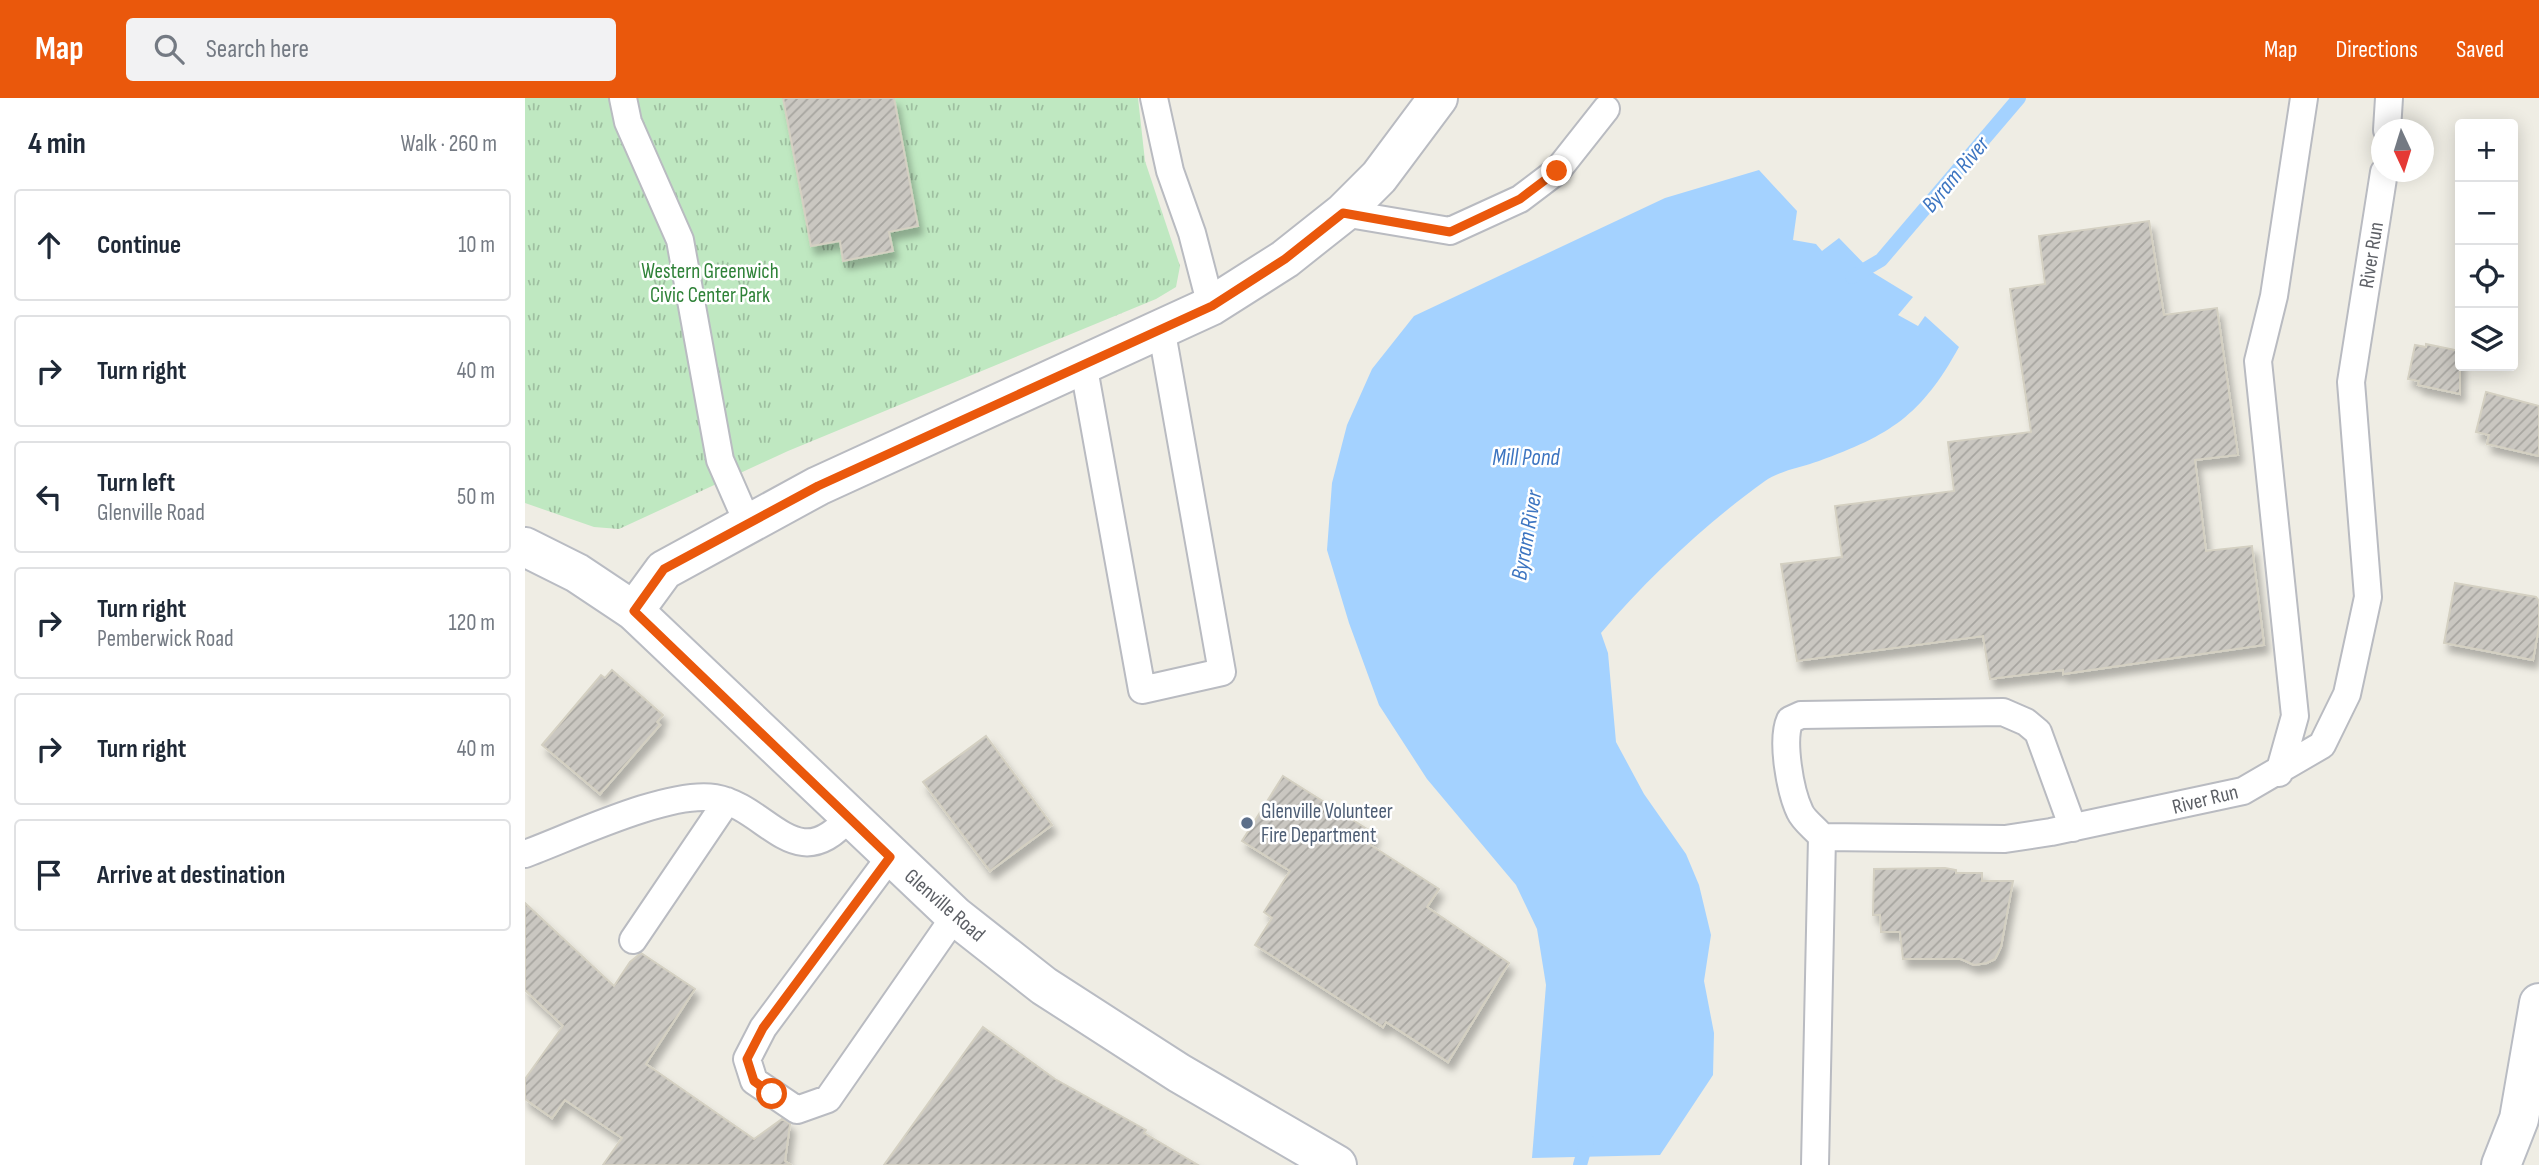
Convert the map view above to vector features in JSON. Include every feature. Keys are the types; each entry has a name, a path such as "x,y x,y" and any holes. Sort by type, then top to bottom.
{"main road":[{"path":"634,611 664,569 818,486 1212,306 1285,259 1343,213 1379,177 1438,98"},
{"name":"Glenville Road","path":"525,547 577,573 634,611 954,916 1044,986 1179,1073 1337,1165"},
{"path":"2501,1165 2519,1119 2539,1003"}],"lane":[{"path":"623,98 628,122 680,240 720,460 748,524"},
{"path":"1154,98 1170,171 1192,233 1212,306"},
{"path":"2279,773 2295,716 2258,361 2274,296 2304,98"},
{"path":"2388,119 2389,98"},
{"path":"1343,213 1450,232 1520,199 1557,171 1606,109"},
{"name":"River Run","path":"1822,837 2005,839 2073,828 2243,791 2279,773 2322,745 2347,694 2368,597 2351,382 2382,182"},
{"path":"1083,363 1142,690 1221,672 1161,327"},
{"path":"1815,1165 1822,837 1800,813 1788,762 1785,733 1790,720 1801,715 2003,712 2026,722 2038,732 2073,828"},
{"path":"525,854 665,802 712,797 727,802 788,840 811,844 837,831 849,817"},
{"path":"633,940 727,802"},
{"path":"890,857 763,1028 747,1059 754,1081 797,1110 828,1099 954,916"}],"green space":[{"name":"Western Greenwich Civic Center Park","path":"525,98 1138,98 1145,161 1180,266 1176,287 1156,299 788,451 619,529 594,527 525,503"}],"water":[{"name":"Mill Pond","path":"1759,170 1797,211 1793,240 1816,244 1822,251 1839,238 1872,272 1913,297 1898,315 1918,326 1925,316 1959,347 1931,390 1917,407 1901,420 1865,442 1819,461 1777,474 1765,481 1679,552 1601,633 1608,653 1616,742 1644,794 1686,854 1699,885 1711,935 1704,981 1714,1033 1713,1075 1660,1155 1532,1158 1546,985 1537,929 1516,885 1427,779 1379,705 1349,623 1327,550 1332,483 1347,425 1372,369 1414,316 1665,198"}],"building":[{"path":"783,98 894,98 918,226 889,232 893,251 843,261 840,241 811,246"},
{"path":"2149,221 2164,315 2217,308 2238,455 2195,460 2206,551 2252,546 2264,645 2063,674 2063,670 1990,679 1983,636 1797,661 1781,564 1842,557 1835,506 1954,491 1948,442 2031,432 2010,289 2045,284 2039,236"},
{"path":"2426,344 2455,350 2455,371 2460,371 2460,394 2418,385 2419,381 2408,379 2415,345 2426,347"},
{"path":"2486,392 2539,406 2539,456 2487,444 2489,435 2476,432"},
{"path":"2455,583 2536,597 2539,601 2539,627 2533,660 2444,643"},
{"path":"612,670 663,715 657,722 660,725 600,794 542,745 601,675 605,678"},
{"path":"986,736 1052,825 990,871 923,782"},
{"path":"1283,776 1375,834 1369,844 1439,889 1427,907 1509,963 1448,1062 1386,1022 1383,1027 1255,945 1272,918 1264,912 1290,871 1242,841"},
{"path":"1874,869 1956,870 1956,873 1982,873 1982,881 2013,881 2001,947 1995,959 1987,963 1974,965 1961,959 1903,959 1900,932 1881,932 1880,915 1873,915"},
{"path":"525,903 614,986 630,962 641,953 695,989 646,1064 754,1139 782,1119 790,1124 785,1161 791,1165 603,1165 622,1138 565,1100 552,1118 525,1099 525,1079 563,1026 525,990"},
{"path":"983,1027 1055,1079 1146,1130 1144,1133 1198,1165 884,1165"}],"waterway":[{"name":"Byram River","path":"1852,277 1881,260 2019,98"},
{"name":"Byram River","path":"1580,1165 1587,1140"}],"place":[{"name":"Glenville Volunteer Fire Department","path":"1247,823"}],"route":[{"path":"772,1094 754,1081 747,1059 763,1028 890,857 634,611 664,569 818,486 1212,306 1285,259 1343,213 1450,232 1520,199 1557,171"}]}
